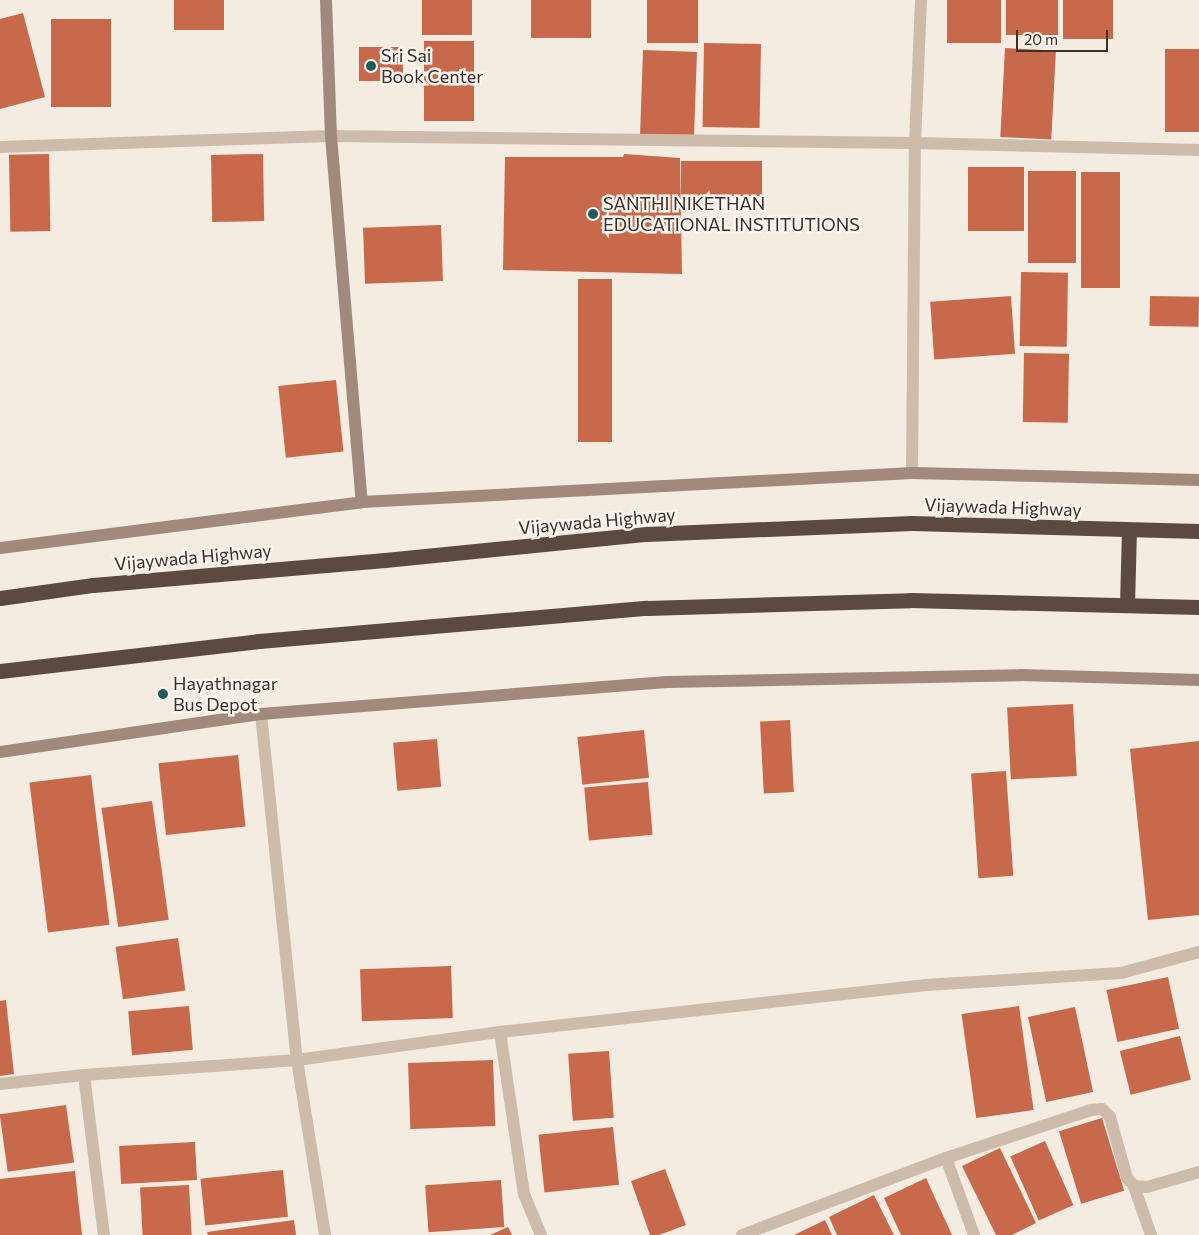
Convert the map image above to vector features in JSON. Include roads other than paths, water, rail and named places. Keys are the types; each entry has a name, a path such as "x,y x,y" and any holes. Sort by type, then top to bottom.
{"highway":[{"name":"Vijaywada Highway","path":"0,598 93,585 395,559 647,534 912,523 1199,531"},
{"path":"1127,605 1129,530"},
{"path":"0,671 258,641 647,608 910,600 1199,607"}],"street":[{"path":"326,0 331,136 362,502"},
{"path":"912,473 915,142 921,0"},
{"path":"0,147 331,136 915,142 1199,150"},
{"path":"0,548 362,502 912,473 1199,480"},
{"path":"0,752 261,714 667,682 1021,675 1199,680"},
{"path":"261,714 297,1060 325,1235"},
{"path":"0,1084 84,1074 297,1060 500,1032 926,985 1121,972 1199,952"},
{"path":"500,1032 524,1194 541,1235"},
{"path":"84,1074 104,1235"},
{"path":"744,1235 946,1158 1091,1110 1102,1109 1110,1117 1127,1178 1134,1186 1151,1235"},
{"path":"946,1158 974,1235"},
{"path":"1134,1186 1147,1188 1199,1172"}],"place":[{"name":"Sri Sai Book Center","path":"371,66"},
{"name":"SANTHI NIKETHAN EDUCATIONAL INSTITUTIONS","path":"593,214"},
{"name":"Hayathnagar Bus Depot","path":"163,694"}]}
